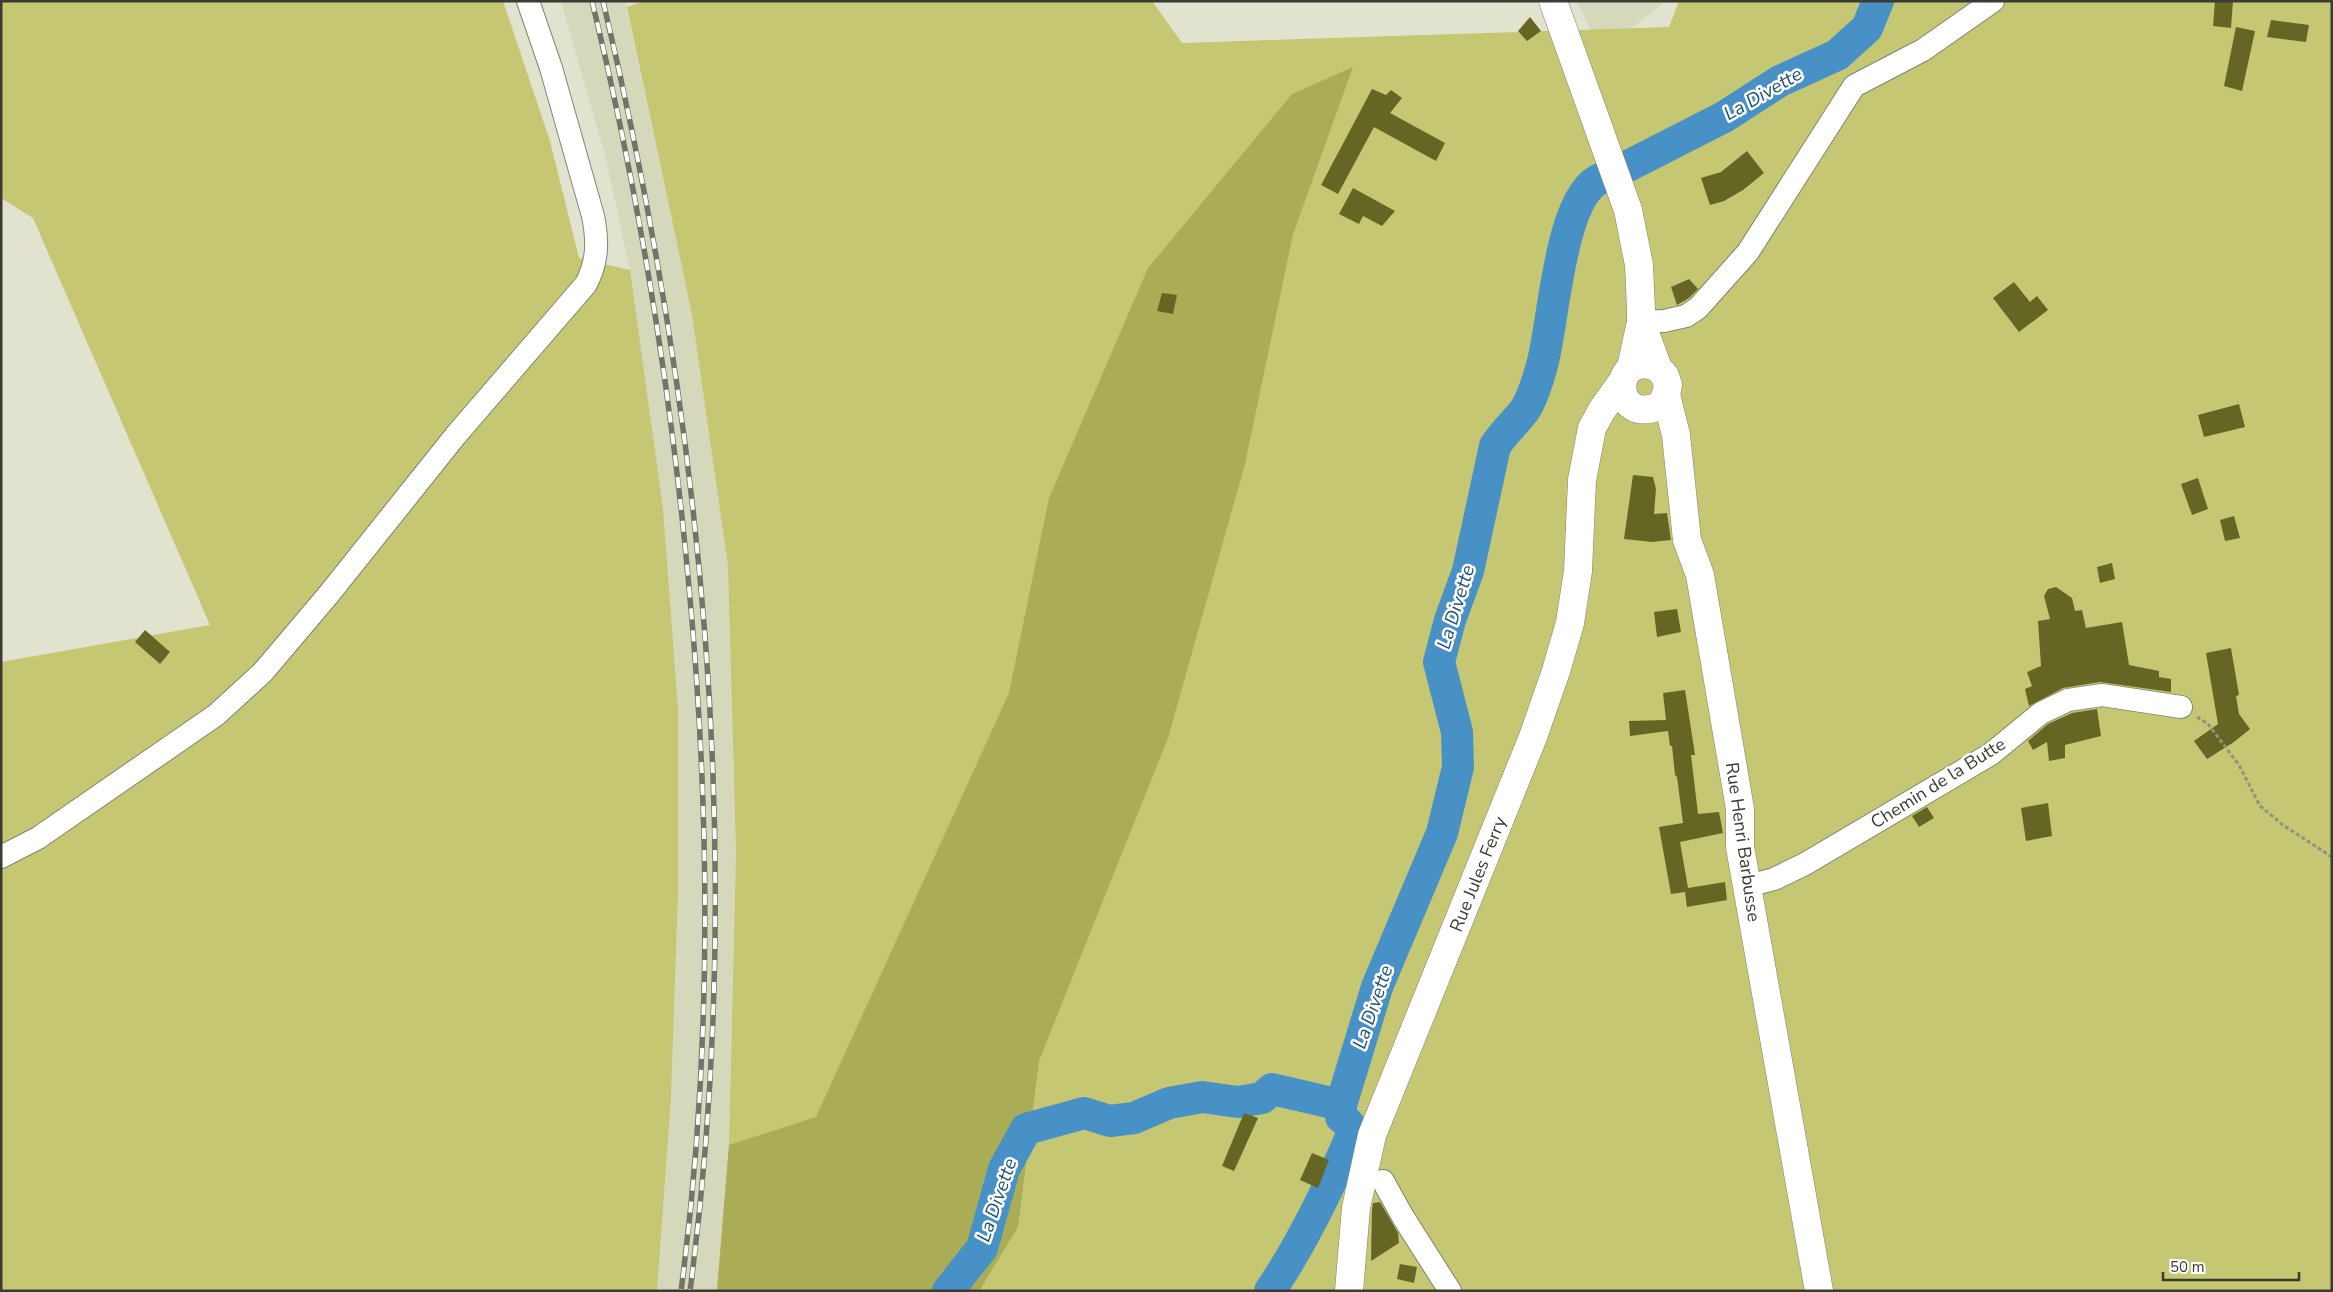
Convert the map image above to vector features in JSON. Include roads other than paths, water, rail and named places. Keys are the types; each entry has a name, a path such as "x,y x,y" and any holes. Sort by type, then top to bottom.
{"main road":[{"path":"1553,1 1616,172 1628,210 1639,265 1641,322 1627,375 1625,399 1651,404 1668,385 1665,376 1658,368 1641,322"},
{"path":"1627,375 1639,364 1649,364 1658,368"},
{"name":"Rue Jules Ferry","path":"1349,1291 1356,1208 1372,1135 1533,737 1556,671 1570,623 1578,571 1582,480 1592,428 1602,410 1627,375"},
{"name":"Rue Jules Ferry","path":"1588,452 1613,418 1651,404"},
{"name":"Rue Henri Barbusse","path":"1651,404 1677,446 1687,540 1702,585 1740,810 1740,847 1819,1291"}],"street":[{"path":"1,857 38,838 216,715 263,672 329,594 456,435 586,284 592,273 597,254 597,238 593,216 551,68 528,1"},
{"path":"1641,322 1664,321 1686,316 1698,308 1748,252 1854,86 1923,50 1993,1"},
{"name":"Chemin de la Butte","path":"1748,886 1774,879 1805,864 1991,754 2041,713 2068,700 2102,695 2181,707"},
{"path":"1383,1181 1403,1218 1450,1291"}],"waterway":[{"name":"La Divette","path":"1628,166 1724,117 1780,81 1837,55 1867,28 1878,1"},
{"name":"La Divette","path":"1270,1291 1314,1215 1352,1135 1349,1124 1341,1117 1341,1105 1377,987 1442,833 1458,767 1457,732 1439,662 1450,620 1468,571 1495,446 1527,407 1532,396 1541,370 1567,233 1576,208 1588,189 1602,178"},
{"name":"La Divette","path":"948,1291 982,1248 1004,1169 1026,1129 1084,1113 1110,1121 1134,1118 1169,1103 1202,1097 1238,1102 1262,1098 1272,1089 1341,1105"}],"railway":[{"path":"592,1 639,219 663,365 682,513 696,675 704,851 703,1027 691,1203 681,1291"},
{"path":"603,1 638,159 667,319 690,480 705,642 714,805 715,967 707,1129 690,1291"}]}
